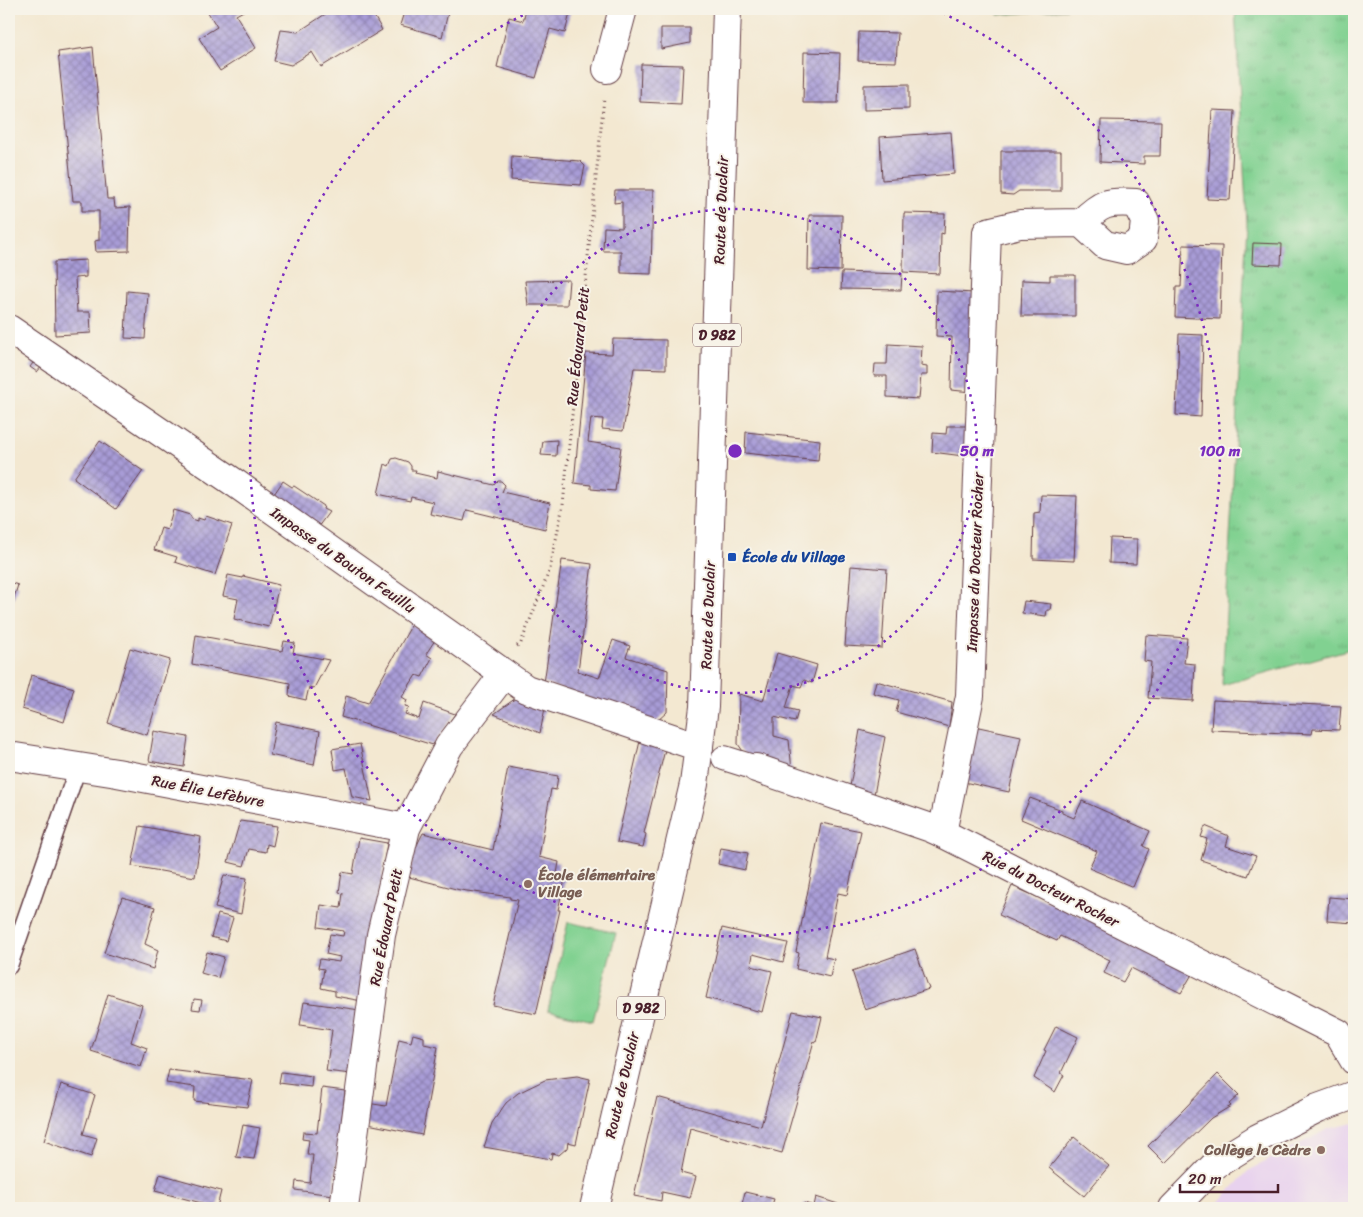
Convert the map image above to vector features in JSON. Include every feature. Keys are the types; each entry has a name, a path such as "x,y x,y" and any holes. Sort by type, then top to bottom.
{"street":[{"path":"607,69 623,9"},
{"name":"Route de Duclair","path":"594,1208 694,784 704,707 727,9"},
{"name":"Impasse du Docteur Rocher","path":"942,834 970,696 987,232 1020,224 1081,223"},
{"name":"Impasse du Bouton Feuillu","path":"9,329 235,483 526,689 699,747"},
{"name":"Rue Édouard Petit","path":"344,1208 381,935 406,828 449,746 499,670"},
{"name":"Rue Élie Lefèbvre","path":"9,756 406,828"},
{"name":"Rue du Docteur Rocher","path":"724,758 931,828 1338,1033 1354,1060"},
{"path":"1173,1208 1216,1164 1258,1138 1318,1108 1354,1095"}],"lane":[{"path":"9,966 78,767"}],"path":[{"name":"Rue Édouard Petit","path":"499,670 521,643 550,569 563,505 607,69"}],"shaded area":[{"name":"Collège le Cèdre","path":"1354,1123 1354,1208 1214,1208 1248,1171 1328,1129"}],"green space":[{"path":"998,9 1067,9 998,15"},
{"path":"1235,9 1354,9 1354,648 1222,685 1247,224"},
{"path":"568,922 616,933 593,1021 548,1010"}],"building":[{"path":"206,9 247,9 236,15 256,48 220,71 199,38 217,27"},
{"path":"333,9 370,9 382,30 321,67 312,52 291,65 274,61 281,30 298,32"},
{"path":"405,9 449,9 442,37 400,25"},
{"path":"526,9 571,9 565,33 550,29 536,78 497,67 509,17 523,21"},
{"path":"661,28 690,28 690,43 661,49"},
{"path":"859,32 898,33 896,62 858,61"},
{"path":"93,47 107,199 114,199 115,208 130,207 129,251 96,252 95,241 99,240 99,211 82,211 82,201 73,201 58,52"},
{"path":"804,52 840,53 838,103 803,103"},
{"path":"641,64 683,65 681,104 640,102"},
{"path":"909,84 909,109 864,110 864,85"},
{"path":"1212,110 1235,111 1230,200 1207,199"},
{"path":"1101,120 1161,121 1160,156 1144,156 1144,164 1100,162"},
{"path":"951,132 954,174 882,180 880,137"},
{"path":"1001,151 1061,151 1061,191 1019,191 1013,195 1001,194"},
{"path":"512,156 580,161 585,166 581,185 511,180"},
{"path":"615,190 653,190 651,274 621,273 621,251 603,251 604,227 622,228 622,202 614,203"},
{"path":"904,213 945,214 944,234 941,233 940,274 903,272"},
{"path":"809,215 842,215 841,271 808,270"},
{"path":"1253,243 1282,244 1281,265 1252,264"},
{"path":"1183,245 1222,246 1220,319 1175,317 1176,287 1181,287"},
{"path":"86,260 86,277 75,278 77,312 90,312 91,333 55,335 54,262"},
{"path":"842,272 902,274 901,290 841,289"},
{"path":"1050,275 1075,275 1075,316 1021,316 1022,280 1050,281"},
{"path":"569,280 567,305 528,305 525,281"},
{"path":"127,291 148,293 145,339 125,338"},
{"path":"937,291 974,293 972,392 951,390 952,337 936,336"},
{"path":"1179,334 1203,335 1201,417 1176,415"},
{"path":"613,339 666,340 666,369 634,368 623,431 602,429 603,419 591,418 588,442 621,447 615,491 591,489 591,485 574,483 586,353 612,354"},
{"path":"888,344 922,346 921,366 927,367 927,375 921,375 919,399 887,397 887,376 874,376 875,364 887,364"},
{"path":"36,359 43,365 37,372 30,367"},
{"path":"947,426 971,426 971,457 932,452 933,433 946,434"},
{"path":"746,432 820,440 818,461 745,453"},
{"path":"557,440 556,456 541,455 543,441"},
{"path":"100,441 143,471 116,509 74,478"},
{"path":"396,458 408,462 411,470 416,470 415,473 437,478 438,471 494,485 501,481 505,485 502,492 550,503 545,529 467,510 464,521 430,514 433,502 411,497 410,501 378,494 385,464 389,466 392,459"},
{"path":"283,481 324,506 323,509 329,512 315,531 270,500"},
{"path":"1041,495 1077,496 1074,561 1033,559 1034,513 1040,512"},
{"path":"173,510 190,515 192,519 198,521 198,518 204,520 206,516 232,525 215,575 175,562 177,557 154,550 161,528 167,530"},
{"path":"1110,538 1137,539 1136,564 1109,563"},
{"path":"562,560 592,564 578,671 599,678 613,640 630,646 626,657 668,670 667,712 656,722 544,683"},
{"path":"851,566 887,569 882,648 845,646"},
{"path":"228,575 243,578 243,576 279,585 269,627 234,619 238,599 223,596"},
{"path":"9,582 18,585 9,613"},
{"path":"1024,601 1051,604 1050,610 1047,610 1046,616 1022,613"},
{"path":"412,624 435,640 426,654 432,658 422,677 416,675 402,697 407,700 405,706 409,707 405,714 419,719 424,703 455,714 433,745 341,717 346,696 368,703"},
{"path":"196,635 282,651 284,641 295,643 293,653 329,660 314,688 309,687 306,700 289,696 290,683 192,664"},
{"path":"1146,635 1187,638 1184,663 1195,664 1193,701 1148,698 1151,662 1144,661"},
{"path":"130,648 170,660 147,735 108,723"},
{"path":"777,653 817,665 812,683 804,680 801,687 793,685 786,708 798,711 795,722 774,717 774,736 789,740 792,771 745,754 738,744 739,694 763,701"},
{"path":"31,675 74,688 64,722 22,709"},
{"path":"876,681 952,702 949,727 896,712 899,700 873,693"},
{"path":"516,698 545,708 540,733 494,714"},
{"path":"1213,700 1341,706 1339,730 1313,729 1312,734 1211,730"},
{"path":"276,722 320,731 314,765 270,755"},
{"path":"974,726 1021,736 1009,792 955,780"},
{"path":"860,730 885,737 873,800 849,792"},
{"path":"154,731 188,737 184,767 149,761"},
{"path":"640,741 665,750 644,833 646,834 643,847 617,842"},
{"path":"360,744 372,801 352,797 346,768 335,770 332,749"},
{"path":"508,767 558,776 556,790 551,789 539,857 559,862 557,874 566,875 558,910 560,910 536,1014 493,1005 518,900 510,899 510,897 460,890 409,877 414,851 423,833 493,850"},
{"path":"1030,798 1062,810 1062,813 1074,818 1082,801 1150,831 1143,846 1149,849 1133,887 1089,868 1097,851 1021,819"},
{"path":"240,821 277,826 273,846 267,844 266,852 249,849 244,866 228,862"},
{"path":"821,823 861,831 847,895 838,893 825,957 834,959 830,977 796,969 799,953 796,952"},
{"path":"140,826 201,837 195,877 132,866"},
{"path":"1205,826 1229,836 1226,846 1256,856 1248,876 1201,860 1207,839 1201,837"},
{"path":"9,837 12,837 10,848 9,848"},
{"path":"359,838 387,843 362,1001 335,996 335,991 321,988 324,969 318,968 320,959 339,962 340,957 326,954 330,934 343,936 344,931 318,927 321,905 341,908 343,893 339,892 342,872 353,874"},
{"path":"721,848 748,853 745,870 718,864"},
{"path":"224,875 247,878 241,914 215,908"},
{"path":"1012,886 1104,926 1194,971 1181,993 1131,968 1123,982 1104,973 1110,960 1060,936 1057,941 999,915"},
{"path":"122,897 155,907 145,944 158,950 153,969 104,953"},
{"path":"1329,897 1354,899 1354,923 1327,921"},
{"path":"218,914 233,918 226,941 211,937"},
{"path":"722,928 788,943 783,962 753,954 751,966 772,971 762,1012 706,998"},
{"path":"915,949 929,989 865,1010 852,971"},
{"path":"207,952 224,957 218,978 201,973"},
{"path":"108,994 142,1005 131,1042 147,1048 141,1067 91,1051"},
{"path":"194,999 202,1000 200,1010 192,1009"},
{"path":"304,1002 360,1010 351,1074 326,1071 332,1030 300,1025"},
{"path":"793,1011 822,1017 782,1153 690,1128 681,1173 696,1177 690,1198 662,1192 661,1201 634,1196 657,1097 761,1126"},
{"path":"1056,1026 1078,1037 1061,1073 1064,1075 1055,1092 1034,1078 1046,1051 1044,1050"},
{"path":"413,1034 424,1037 424,1044 438,1047 422,1135 363,1123 367,1103 386,1106 399,1039 411,1042"},
{"path":"169,1070 253,1080 247,1107 194,1101 195,1087 166,1083"},
{"path":"281,1072 312,1076 311,1087 279,1083"},
{"path":"1218,1074 1239,1095 1229,1104 1231,1106 1211,1118 1165,1163 1148,1146"},
{"path":"577,1076 590,1079 576,1144 568,1142 567,1148 559,1155 552,1153 551,1159 484,1147 492,1123 506,1103 518,1093 545,1080"},
{"path":"61,1084 95,1095 83,1134 97,1138 91,1157 44,1141"},
{"path":"322,1088 345,1091 333,1195 295,1190 296,1181 310,1183 313,1155 307,1155 309,1140 302,1139 303,1132 317,1133"},
{"path":"243,1125 260,1128 254,1159 236,1157"},
{"path":"1074,1137 1109,1166 1084,1196 1049,1168"},
{"path":"160,1174 221,1191 217,1207 155,1191"},
{"path":"745,1192 774,1199 771,1208 741,1208"},
{"path":"816,1197 838,1204 837,1208 803,1208 804,1203 814,1206"}],"place":[{"name":"École du Village","path":"732,557"},
{"name":"École élémentaire Village","path":"528,884"},
{"name":"Collège le Cèdre","path":"1321,1150"}]}
